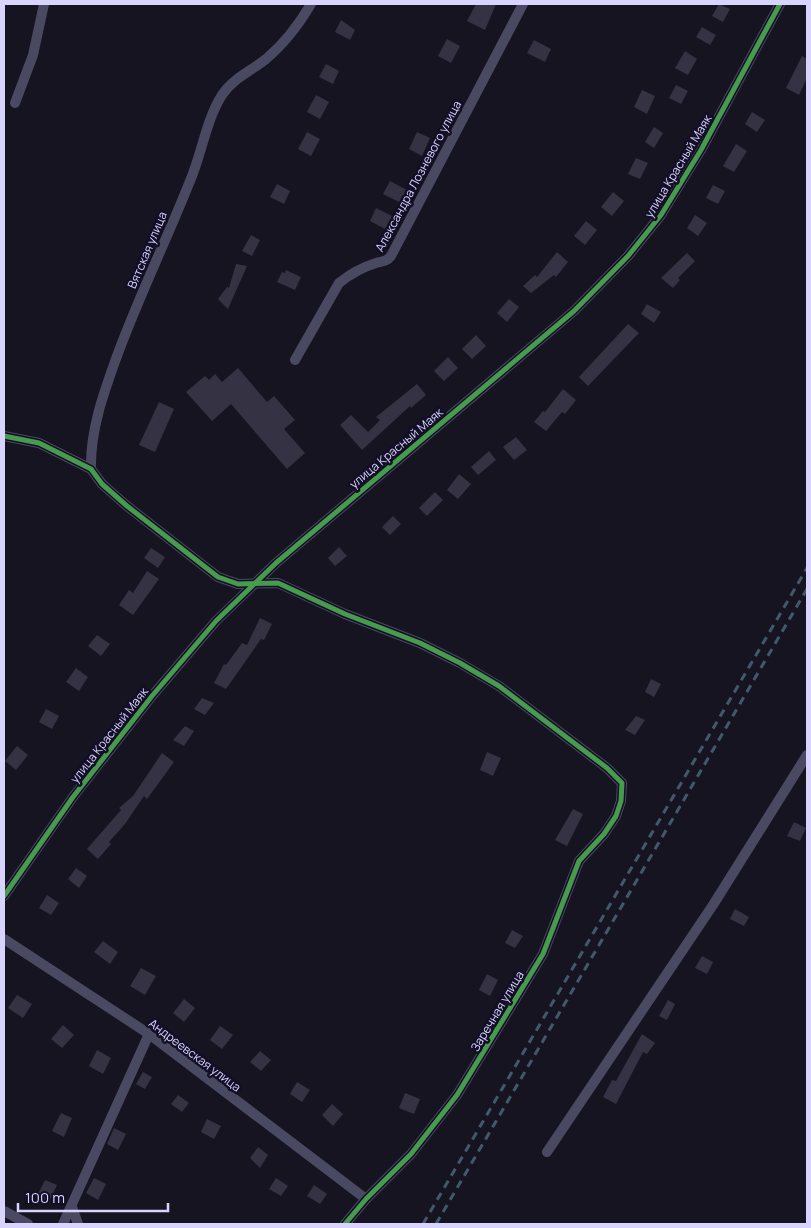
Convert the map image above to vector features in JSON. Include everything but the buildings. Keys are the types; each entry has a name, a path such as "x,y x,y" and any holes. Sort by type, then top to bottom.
{"street":[{"path":"15,103 33,55 44,4"},
{"name":"Вятская улица","path":"91,469 91,450 94,432 106,387 124,338 191,180 217,106 231,84 264,60 290,36 310,4"},
{"name":"Александра Лозневого улица","path":"296,360 339,283 376,263 385,262 391,256 523,4"},
{"name":"улица Красный Маяк","path":"4,896 73,797 152,696 216,621 283,557 574,311 628,256 661,216 701,150 780,4"},
{"path":"4,436 39,443 91,469 102,484 127,506 218,577 228,582 253,585"},
{"name":"Заречная улица","path":"253,585 269,582 278,583 345,614 420,643 460,663 499,686 607,768 622,783 621,801 616,816 604,834 579,860 543,954 457,1095 411,1154 366,1199 345,1224"},
{"path":"547,1152 713,905 807,755"},
{"name":"Андреевская улица","path":"4,939 149,1034 366,1199"},
{"path":"63,1224 149,1034"},
{"path":"72,1206 78,1224"},
{"path":"4,1210 28,1224"}],"railway":[{"path":"423,1224 807,568"},
{"path":"436,1224 807,589"}],"cycle path":[{"path":"4,896 73,797 152,696 216,621 276,563 574,311 628,256 661,215 701,150 780,4"},
{"path":"4,436 39,443 91,469 102,484 127,506 218,577 238,584 278,583 345,614 420,643 460,663 499,686 607,768 622,783 621,801 616,816 604,834 579,861 543,954 457,1095 411,1154 366,1199 345,1224"}]}
